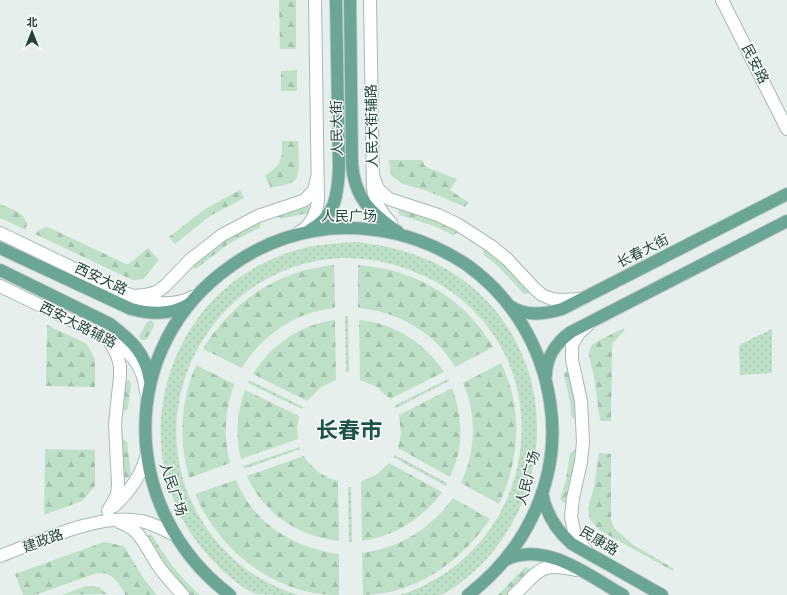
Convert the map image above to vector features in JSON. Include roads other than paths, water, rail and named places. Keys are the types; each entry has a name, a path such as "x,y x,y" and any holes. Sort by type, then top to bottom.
{"main road":[{"name":"人民大街","path":"299,234 319,224 325,219 335,203 337,192 339,167 336,0"},
{"name":"人民大街","path":"350,0 352,163 354,182 360,195 373,212 381,220 406,236"},
{"name":"长春大街","path":"509,305 524,313 547,313 562,309 787,194"},
{"path":"546,382 546,367 553,350 565,337 593,321 787,221"},
{"name":"人民广场","path":"230,595 207,576 195,563 166,520 154,488 147,454 147,403 150,386 168,337 195,298 210,282 238,260 270,244 299,234 333,228 357,228 406,236 437,248 458,259 486,281 509,305 530,337 537,353 546,382 551,411 552,440 550,458 542,493 528,526 519,542 484,583 468,595"},
{"name":"西安大路","path":"0,248 131,309 144,312 167,312 179,309 195,298"},
{"path":"0,270 104,322 121,333 141,353 149,372 150,386"},
{"name":"民康路","path":"542,493 546,508 560,532 572,544 662,595"},
{"path":"505,560 522,555 548,556 563,561 623,595"}],"street":[{"path":"299,234 309,224 317,210 318,201 315,0"},
{"name":"人民大街辅路","path":"370,0 373,192 378,206 384,216 406,236"},
{"name":"民安路","path":"722,0 787,129"},
{"path":"122,292 133,296 157,292 166,285 190,260 222,235 258,216 305,200 314,190 318,169"},
{"path":"372,169 374,181 378,189 389,199 438,215 474,234 507,259 542,295 560,300 584,298"},
{"path":"0,233 122,292 146,302 168,304 195,298"},
{"name":"西安大路辅路","path":"0,286 103,336 125,350 139,368 144,379 147,403"},
{"path":"589,554 575,535 571,517 573,498 581,462 583,421 581,401 571,352 574,339 593,321"},
{"path":"103,336 112,344 120,366 115,418 118,484 117,495 109,516"},
{"name":"建政路","path":"0,556 109,516 132,487 144,466 147,454"},
{"path":"109,516 150,523 175,535"},
{"path":"109,516 134,529 160,567 183,595"},
{"path":"514,595 532,575 547,567 565,567 582,571"}],"district":[{"name":"长春市","path":"349,430"}]}
